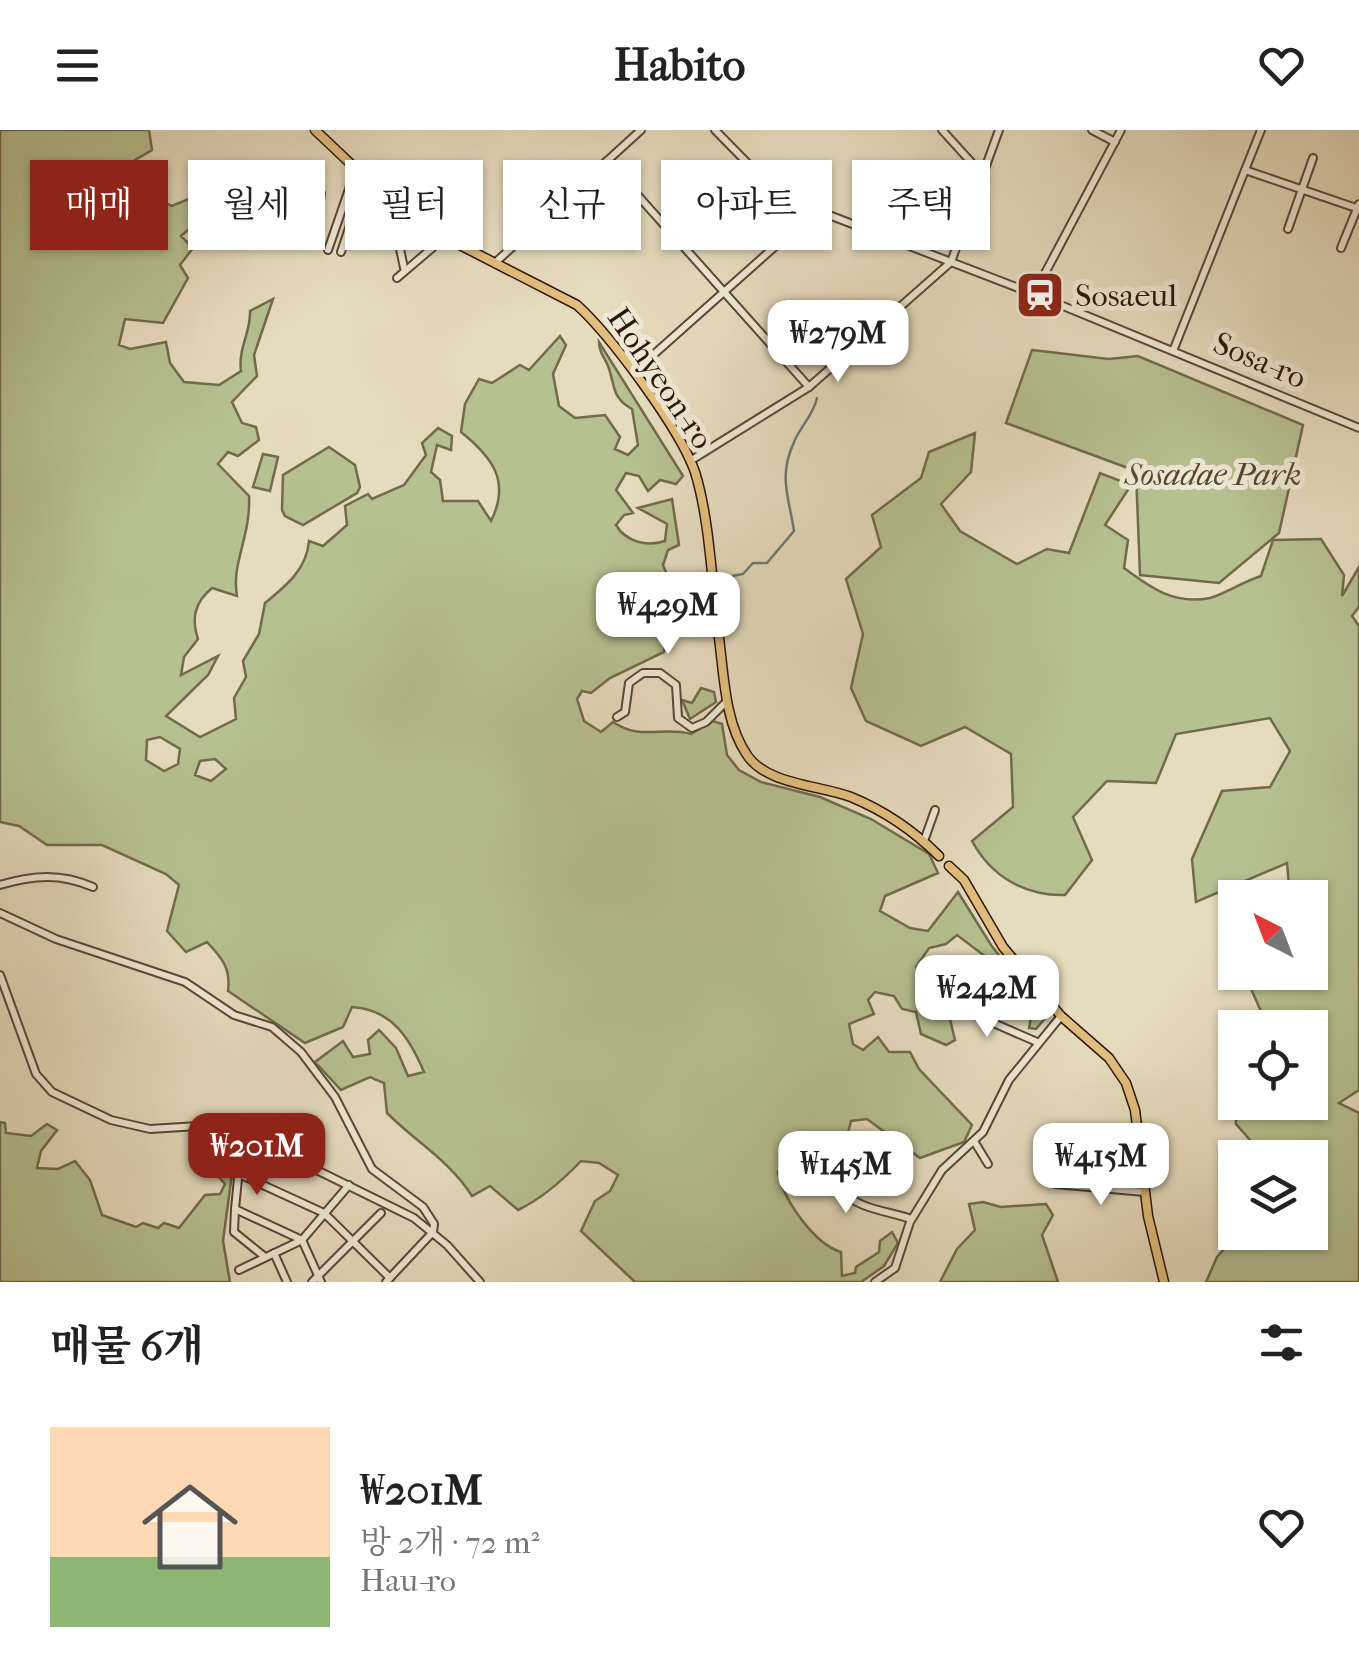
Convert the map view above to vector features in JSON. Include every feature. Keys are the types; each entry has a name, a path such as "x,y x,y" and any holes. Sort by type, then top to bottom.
{"main road":[{"name":"Hohyeon-ro","path":"315,130 347,160"},
{"name":"Hohyeon-ro","path":"474,250 577,305 599,325 690,461 696,474 728,700 740,742 750,760 766,772 852,798 912,829 939,856"},
{"path":"949,866 964,880 1003,947 1061,1016 1109,1058 1126,1083 1164,1282"}],"street":[{"path":"608,160 641,130"},
{"name":"Sosa-ro","path":"715,130 744,160"},
{"path":"942,130 969,160"},
{"path":"987,160 999,130"},
{"path":"1034,294 1121,130"},
{"path":"1173,351 1261,130"},
{"path":"1092,131 1115,142"},
{"path":"1288,229 1313,158"},
{"path":"1245,170 1358,207 1340,248"},
{"path":"641,199 809,386"},
{"path":"328,250 345,201"},
{"name":"Sosa-ro","path":"832,216 1034,294 1359,428"},
{"path":"341,252 345,240"},
{"path":"400,250 404,269"},
{"path":"397,278 429,250"},
{"path":"497,261 509,250"},
{"path":"634,372 771,250"},
{"path":"690,461 809,386 951,262 955,250"},
{"path":"617,717 625,712 630,683 642,673 660,673 676,686 674,706 678,718 692,728 728,700"},
{"path":"924,841 934,810"},
{"path":"0,885 28,876 69,876 94,887"},
{"path":"0,914 56,939 186,982 234,1015 272,1027 301,1052 335,1097 372,1169 423,1207 433,1232"},
{"path":"0,975 36,1074 52,1092 111,1120 150,1129 198,1126 242,1138 349,1185 433,1232 480,1282"},
{"path":"952,1005 1037,1042"},
{"path":"875,1282 895,1268 912,1219 944,1168 974,1141 1037,1042 1061,1016"},
{"path":"242,1138 234,1232 265,1257"},
{"path":"974,1141 988,1164"},
{"path":"812,1157 826,1166 838,1188 860,1203 882,1214 912,1219"},
{"path":"238,1174 324,1213 388,1280 433,1232"},
{"path":"1055,1184 1145,1192"},
{"path":"238,1270 302,1240 349,1185"},
{"path":"235,1209 302,1240 318,1281 381,1213"},
{"path":"274,1253 288,1282"}],"green space":[{"path":"0,130 149,130 152,150 135,160 30,160 30,250 168,250 168,204 188,199 188,230 181,236 191,250 180,265 188,278 163,323 125,319 119,345 130,349 166,342 170,363 184,382 219,385 241,371 250,311 273,299 254,355 257,376 232,402 242,423 256,427 259,440 238,456 228,452 218,464 249,496 237,596 212,588 198,605 198,639 184,657 181,675 218,656 208,675 166,716 200,737 236,719 234,698 246,677 243,661 259,634 265,603 300,568 309,541 323,546 347,525 345,506 368,494 372,499 404,485 426,455 422,443 438,428 452,436 451,450 437,445 431,472 440,480 443,501 478,501 491,521 499,494 495,471 482,451 461,432 465,404 479,379 492,383 520,365 529,370 560,336 566,345 553,374 559,406 575,418 605,415 620,437 615,449 628,455 638,445 632,409 617,395 599,342 683,476 676,484 660,480 648,491 639,476 626,473 616,490 633,513 624,515 616,525 625,536 644,543 665,541 667,524 638,508 672,499 679,545 668,550 663,565 673,589 659,597 656,613 667,621 664,652 610,678 591,693 582,691 577,699 584,721 601,732 613,722 633,731 691,734 713,721 722,724 727,755 739,770 761,782 820,797 871,819 929,854 938,873 885,896 880,911 910,928 928,931 958,892 991,945 1047,1016 1036,1029 1029,1028 1033,1007 1014,996 998,1017 997,995 1005,979 994,963 957,935 946,944 929,948 916,967 926,990 948,1011 955,1040 946,1045 921,1034 916,1012 902,1009 894,996 875,992 868,1000 874,1014 849,1024 853,1044 863,1050 878,1037 889,1052 910,1052 919,1069 972,1125 964,1142 920,1158 867,1119 851,1121 846,1141 859,1158 881,1155 872,1164 872,1185 854,1186 820,1145 803,1142 778,1172 801,1219 820,1240 841,1252 842,1276 855,1273 856,1267 879,1252 880,1241 892,1232 898,1243 884,1266 861,1282 635,1282 581,1231 595,1201 610,1191 618,1175 599,1163 581,1161 552,1188 518,1210 490,1186 472,1196 443,1162 387,1113 384,1083 370,1077 341,1090 315,1062 343,1041 353,1057 370,1054 368,1040 379,1030 396,1048 408,1076 424,1072 406,1037 389,1020 352,1007 343,1027 305,1043 228,991 224,964 207,942 186,952 167,931 179,885 166,874 102,845 47,845 19,826 0,822","holes":["160,737 180,749 178,764 164,771 146,760 147,740","215,759 226,769 211,781 195,775 200,761"]},
{"name":"Sosadae Park","path":"1032,350 1109,359 1138,356 1303,425 1279,533 1219,583 1140,575 1136,471 1006,423"},
{"path":"975,433 971,472 941,504 960,531 1017,564 1047,549 1069,553 1100,473 1131,485 1105,525 1128,540 1124,568 1174,597 1210,598 1261,576 1273,540 1321,539 1344,575 1342,596 1359,567 1359,607 1352,616 1359,626 1359,1090 1339,1103 1359,1113 1359,1282 1206,1282 1223,1250 1328,1250 1328,1140 1250,1140 1236,1120 1328,1120 1328,1010 1260,1010 1252,990 1328,990 1328,880 1288,880 1287,863 1247,880 1218,880 1218,893 1196,902 1192,859 1222,791 1270,787 1290,751 1270,718 1176,734 1156,783 1107,781 1073,817 1092,860 1065,895 1023,888 999,874 972,841 1013,807 1011,754 965,727 921,746 866,721 851,688 863,634 846,579 881,547 872,515 921,478 929,452"},
{"path":"329,447 355,465 360,487 357,493 303,525 285,516 282,510 283,475"},
{"path":"263,454 278,457 270,491 253,487"},
{"path":"701,688 714,692 716,702 690,719 682,700 692,703"},
{"path":"0,1122 5,1123 6,1133 31,1136 47,1124 57,1130 41,1151 37,1168 58,1169 75,1161 90,1180 102,1215 136,1227 143,1223 158,1228 164,1223 179,1228 205,1195 220,1194 225,1184 206,1163 214,1159 210,1147 236,1144 223,1241 230,1282 0,1282"},
{"path":"983,1202 1001,1207 1046,1204 1053,1215 1042,1235 1058,1282 940,1282 957,1249 975,1230 969,1204"}],"waterway":[{"path":"721,578 743,574 753,563 767,563 794,531 786,487 789,454 817,398"},
{"path":"673,626 687,620 699,590"}],"place":[{"name":"Sosaeul","path":"1040,295"}]}
